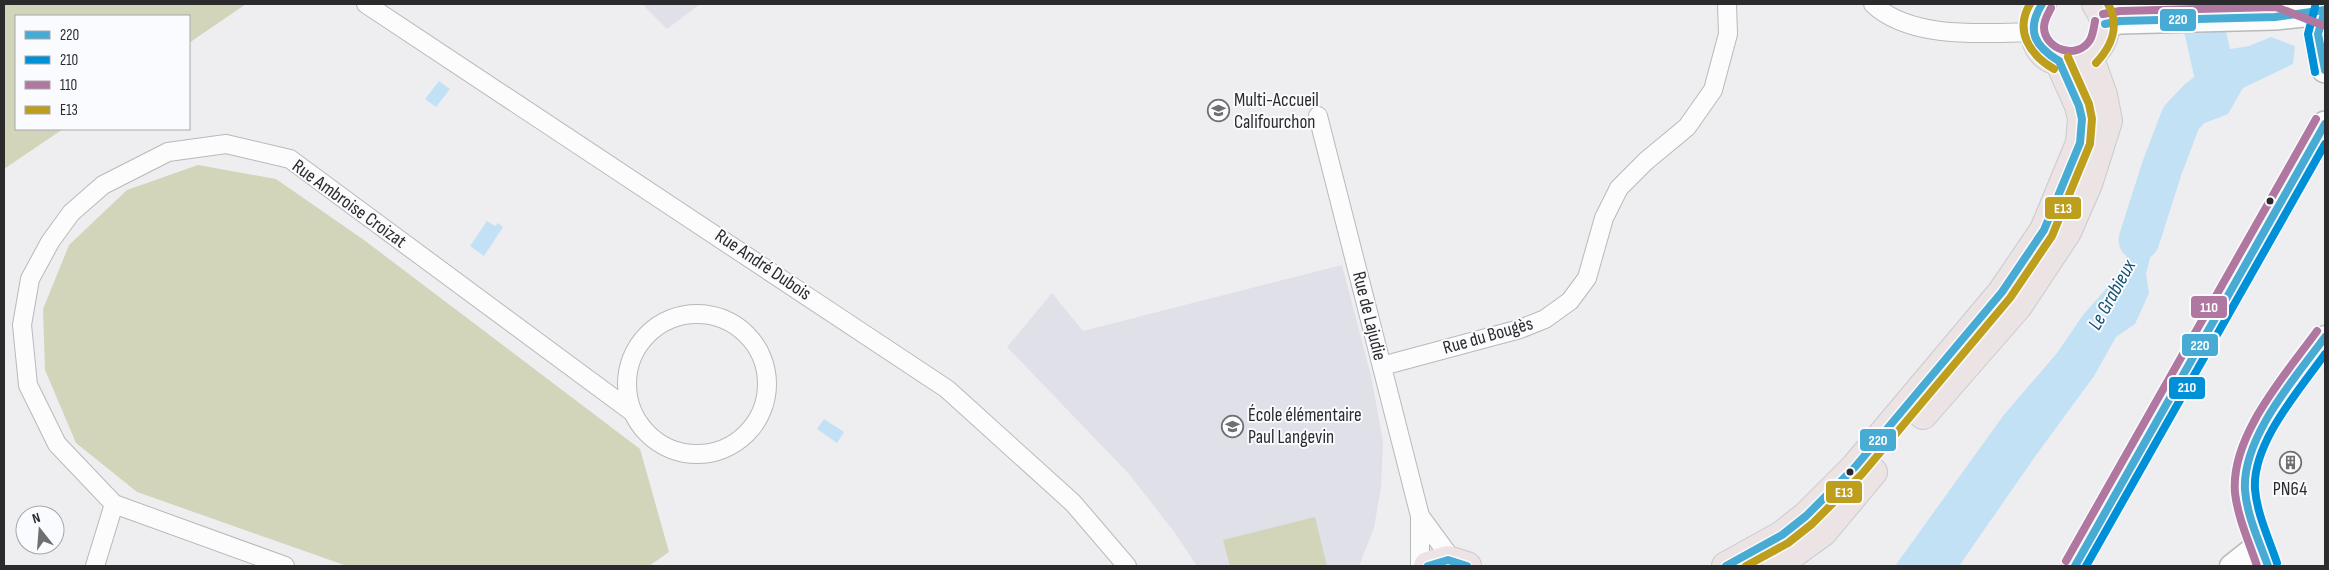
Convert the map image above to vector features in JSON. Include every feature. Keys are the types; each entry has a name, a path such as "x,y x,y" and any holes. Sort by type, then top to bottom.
{"main road":[{"path":"2042,4 2036,12 2034,32 2036,42 2045,54 2059,62 2080,61 2098,48 2104,36 2107,16 2275,17 2322,19 2325,70"},
{"path":"1776,566 1823,532 2018,306 2067,232 2088,184 2108,120 2103,96 2089,56"},
{"path":"1726,566 1782,535 1806,516 1856,467 2002,292 2044,230 2080,143 2082,119 2079,106 2059,62"},
{"path":"2075,566 2325,124"}],"street":[{"name":"Rue André Dubois","path":"366,4 947,389 1072,503 1127,566"},
{"name":"Rue du Bougès","path":"1382,366 1520,329 1545,319 1570,300 1586,278 1604,218 1620,188 1646,161 1687,127 1713,90 1728,34 1727,4"},
{"path":"1872,4 1890,18 1931,28 1982,35 2034,32"},
{"name":"Rue de Lajudie","path":"1318,116 1420,516 1420,566"},
{"name":"Rue Ambroise Croizat","path":"285,566 114,504 57,444 28,385 22,325 30,279 50,242 70,213 104,185 168,152 226,144 290,159 631,411 644,431 662,446 685,454 708,454 731,446 750,431 762,411 768,388 765,364 756,344 740,327 719,316 696,313 674,317 653,328 637,345 628,366 626,388 631,411"},
{"path":"2268,566 2260,543 2245,482 2250,454 2265,422 2325,337"},
{"path":"95,566 114,504"},
{"name":"Rue de Lajudie","path":"1420,516 1449,564"},
{"path":"2231,566 2260,543"}],"shaded area":[{"path":"642,4 700,4 667,29"},
{"name":"École élémentaire Paul Langevin","path":"1342,265 1371,376 1383,442 1381,487 1374,528 1359,566 1197,566 1175,533 1129,474 1007,347 1052,293 1083,331"}],"green space":[{"path":"4,4 246,4 190,42 190,15 15,15 15,130 62,130 4,169"},
{"path":"198,165 276,179 364,240 640,449 669,552 649,566 347,566 137,492 76,443 45,370 43,309 69,245 127,190"},
{"path":"1315,517 1327,566 1230,566 1223,540"}],"water":[{"path":"2208,4 2224,50 2249,46 2271,37 2295,46 2293,64 2243,88 2228,114 2205,123 2195,115 2183,115 2190,96 2202,90 2211,78 2208,58 2197,32"},
{"path":"439,81 450,89 436,107 425,99"},
{"path":"2157,185 2153,246 2146,274 2149,293 2135,324 2116,337 2094,376 1959,566 1895,566 2003,416 2057,353 2083,315 2119,274"},
{"path":"487,221 495,226 498,223 503,227 484,256 470,246"},
{"path":"824,419 844,432 837,443 817,429"}],"pier":[{"path":"2184,4 2210,4 2223,40 2198,41"}],"waterway":[{"name":"Le Grabieux","path":"2139,240 2162,168 2181,118 2198,100 2217,85 2199,4"}],"transit line":[{"name":"E13","path":"2030,4 2025,14 2024,33 2038,57 2054,69"},
{"name":"220","path":"2042,4 2034,22 2035,37 2038,43 2059,61"},
{"name":"E13","path":"2096,63 2106,50 2114,27 2112,12 2108,4"},
{"name":"110","path":"2103,14 2120,11 2276,7 2322,25"},
{"name":"210","path":"2315,7 2308,34 2315,72"},
{"name":"110","path":"2051,8 2046,17 2045,35 2049,41 2062,50 2077,50 2084,46 2091,38 2095,21"},
{"name":"220","path":"2325,10 2318,34 2325,70"},
{"name":"220","path":"2105,24 2120,21 2275,17 2325,10"},
{"name":"E13","path":"1746,566 1788,543 1812,524 1862,474 2010,298 2052,236 2090,144 2092,119 2089,104 2068,57"},
{"name":"220","path":"1726,566 1782,535 1806,516 1855,467 2002,292 2044,230 2080,143 2082,119 2079,106 2059,61"},
{"name":"110","path":"2066,561 2316,119"},
{"name":"220","path":"2075,566 2325,124"},
{"name":"210","path":"2086,566 2325,144"},
{"name":"110","path":"2257,566 2236,502 2236,471 2241,450 2262,407 2317,331"},
{"name":"220","path":"2268,566 2248,509 2245,490 2246,470 2252,449 2261,429 2286,389 2325,337"},
{"name":"210","path":"2277,563 2258,508 2255,489 2256,471 2269,435 2291,400 2325,354"},
{"name":"220","path":"1428,566 1448,560 1467,566"}],"place":[{"name":"Multi-Accueil Califourchon","path":"1218,111"},
{"name":"École élémentaire Paul Langevin","path":"1232,426"},
{"name":"PN64","path":"2290,463"}]}
